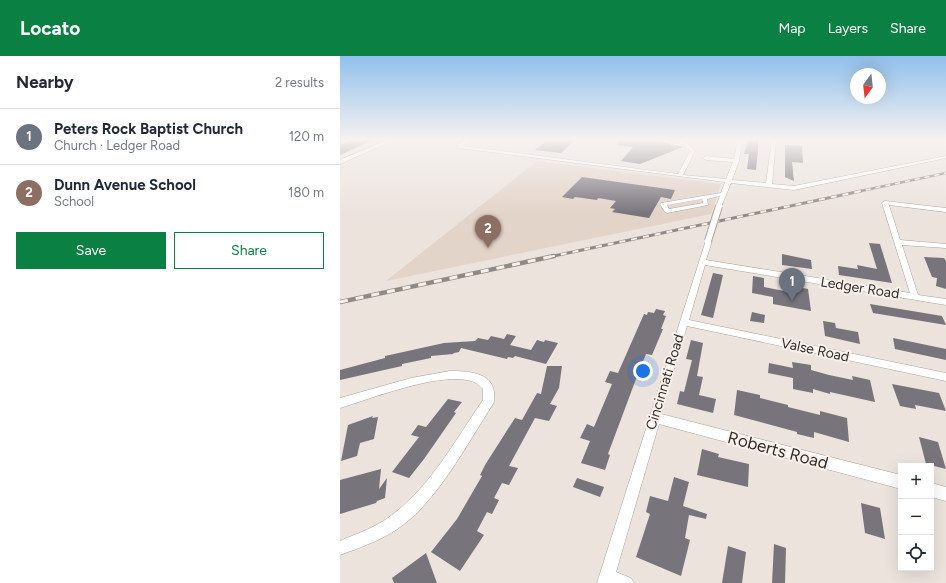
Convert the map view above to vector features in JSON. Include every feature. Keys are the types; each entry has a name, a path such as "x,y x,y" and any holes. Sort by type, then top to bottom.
{"street":[{"path":"593,165 728,182 794,188 909,165"},
{"path":"680,176 686,165"},
{"name":"Cincinnati Road","path":"606,580 683,322 703,262 708,240 735,165"},
{"path":"769,186 771,165"},
{"path":"704,197 706,204 667,211 663,204 677,201 723,194"},
{"path":"915,297 885,203 946,210"},
{"path":"898,242 946,246"},
{"name":"Ledger Road","path":"703,262 946,302"},
{"name":"Valse Road","path":"683,322 946,377"},
{"path":"340,403 434,377 462,374 478,378 488,387 489,401 425,494 398,521 371,536 340,548"},
{"name":"Roberts Road","path":"655,418 898,481"},
{"path":"934,491 946,494"},
{"path":"606,580 626,583"}],"shaded area":[{"path":"532,165 566,165 721,184 711,214 386,281"}],"building":[{"path":"748,165 757,165 756,170 747,169"},
{"path":"785,165 792,165 794,181 785,177"},
{"path":"582,177 675,190 671,199 661,197 649,218 612,212 615,209 610,208 616,201 598,198 597,200 562,197"},
{"path":"869,243 880,244 892,283 839,275 838,266 858,269 857,265 877,269"},
{"path":"782,254 811,260 812,269 782,265"},
{"path":"924,257 944,258 946,261 946,289 936,286 937,278 932,277"},
{"path":"713,273 723,275 713,318 701,315"},
{"path":"753,276 764,278 764,287 784,291 784,289 797,291 797,287 808,289 811,311 773,304 773,297 752,293"},
{"path":"870,304 942,316 946,325 873,313"},
{"path":"656,309 665,311 663,315 666,316 661,329 663,329 652,355 646,354 639,371 608,454 610,455 605,470 581,463 590,441 580,438 587,424 594,427 612,384 605,382 610,371 618,373 644,314 647,315 648,312 654,313"},
{"path":"752,312 765,315 764,323 750,321"},
{"path":"823,321 835,323 836,328 858,332 860,344 825,336"},
{"path":"507,334 516,336 510,345 531,350 537,340 558,343 546,364 515,356 513,358 508,357 507,359 461,348 459,352 453,354 431,356 431,358 402,364 402,366 340,380 340,370 385,358 385,356 444,343 475,341 478,338 488,340 491,336 504,339"},
{"path":"893,338 946,349 946,360 895,349"},
{"path":"691,340 703,343 697,376 703,377 699,395 716,399 713,413 677,404 680,391 684,392 692,360 686,359"},
{"path":"792,362 811,365 811,370 829,375 853,380 852,376 870,380 875,402 830,392 830,394 813,389 813,393 793,389 793,378 768,373 769,363 793,368"},
{"path":"547,366 562,366 559,388 550,404 557,406 549,421 535,418 509,466 518,468 509,485 502,483 494,498 499,500 492,514 487,512 477,531 484,535 460,571 431,552 457,519 482,476 480,475 485,465 515,418 522,420 537,393 541,394"},
{"path":"892,384 939,393 946,411 915,405 916,409 900,406"},
{"path":"737,390 760,395 760,398 788,405 788,407 820,415 820,411 847,418 849,442 814,432 814,438 734,415"},
{"path":"448,399 462,402 424,459 409,478 392,472 419,437 411,435 418,425 426,427"},
{"path":"373,416 372,418 378,417 374,439 360,443 357,456 341,461 348,425"},
{"path":"919,437 938,442 946,469 934,466 934,463 926,463"},
{"path":"702,449 719,454 718,457 749,464 748,487 697,475"},
{"path":"381,469 379,489 387,478 385,498 377,501 376,503 340,514 340,480"},
{"path":"674,477 689,482 683,506 707,514 706,519 689,515 685,538 690,540 681,576 636,557 650,514 646,512 650,496 668,501"},
{"path":"577,478 604,487 600,497 573,487"},
{"path":"861,503 880,508 885,539 865,533"},
{"path":"774,544 786,548 785,583 772,583"},
{"path":"728,546 746,552 742,583 722,583"},
{"path":"426,553 437,583 394,583 392,578"}],"railway":[{"path":"856,192 946,173"},
{"path":"549,257 861,191"},
{"path":"340,302 554,256"}],"place":[{"name":"Dunn Avenue School","path":"488,248"},
{"name":"Peters Rock Baptist Church","path":"792,301"}]}
